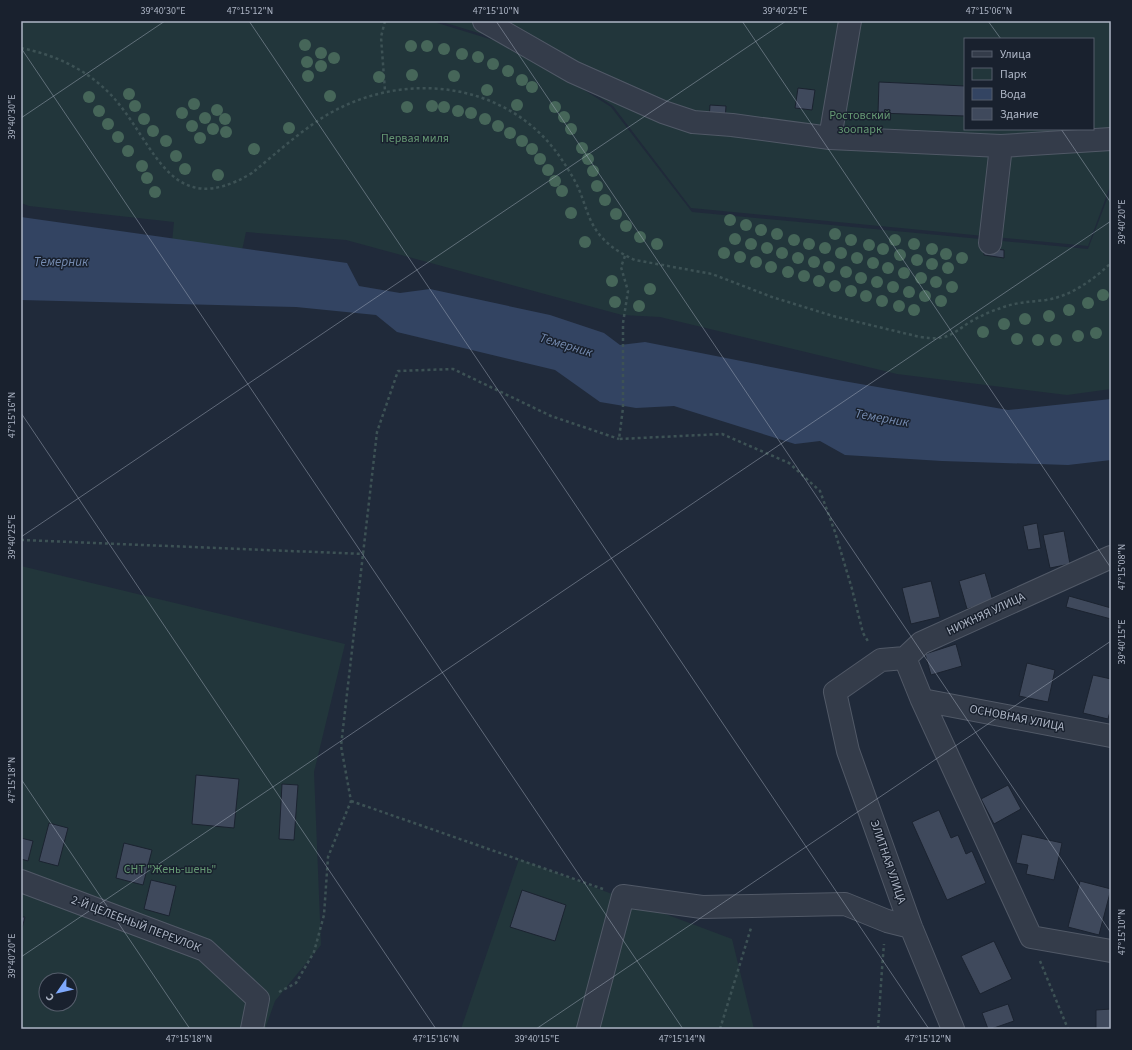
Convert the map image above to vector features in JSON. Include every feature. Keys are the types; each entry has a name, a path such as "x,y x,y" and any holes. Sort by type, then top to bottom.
{"street":[{"path":"484,21 573,72 663,112 693,122 830,138 1001,146 1111,138"},
{"path":"830,138 850,21"},
{"path":"990,243 1001,146"},
{"name":"НИЖНЯЯ УЛИЦА","path":"905,658 921,643 1111,557"},
{"path":"880,660 905,658 922,700 1031,937 1111,951"},
{"name":"ЭЛИТНАЯ УЛИЦА","path":"880,660 835,692 848,751 910,927 953,1029"},
{"name":"ОСНОВНАЯ УЛИЦА","path":"922,700 1111,736"},
{"name":"2-Й ЦЕЛЕБНЫЙ ПЕРЕУЛОК","path":"21,880 205,950 258,999"},
{"path":"588,1029 623,896 702,907 845,904 887,921 910,927"},
{"path":"252,1029 258,999"}],"path":[{"path":"385,21 381,37 385,91"},
{"path":"21,48 40,52 60,60 78,69 96,82 113,98 165,169 180,182 198,188 215,189 238,181 252,173 330,113 363,97 404,88 427,87 458,91 490,101 501,106 527,123 550,144 563,161 576,183 592,223 598,233 613,248 625,256 634,260 712,274 765,294 833,316 920,337 939,338 951,335 971,321 1001,308 1024,302 1045,300 1072,291 1092,279 1111,263"},
{"path":"619,439 623,408 623,324 628,291 622,267 625,256"},
{"path":"258,999 276,993 296,983 314,952 324,915 328,857 351,801 341,746 377,432 398,371 453,369 551,416 619,439 722,434 789,463 820,491 852,589 863,633 880,660"},
{"path":"21,540 364,554"},
{"path":"351,801 623,896"},
{"path":"720,1029 758,906"},
{"path":"878,1029 887,921"},
{"path":"1031,937 1068,1029"}],"green space":[{"name":"Первая миля","path":"21,21 431,21 516,47 611,107 692,212 1088,249 1111,189 1111,389 1067,395 897,374 660,317 622,315 346,240 246,232 241,255 172,243 174,222 29,206 21,203"},
{"name":"Ростовский зоопарк","path":"439,21 1111,21 1111,184 1088,246 691,208 613,106 518,45"},
{"name":"СНТ \"Жень-шень\"","path":"21,566 345,644 314,772 321,945 275,1001 265,1029 21,1029"},
{"path":"519,859 732,939 754,1029 461,1029"}],"water":[{"name":"Темерник","path":"21,217 347,263 359,286 400,293 430,289 550,315 604,333 620,345 645,342 832,379 1008,410 1111,399 1111,460 1068,465 942,461 845,455 820,441 795,444 674,406 636,408 600,402 555,370 397,332 376,315 296,307 21,300"}],"building":[{"path":"879,82 964,86 964,116 878,113"},
{"path":"798,88 815,90 812,110 795,108"},
{"path":"710,105 726,106 725,121 709,120"},
{"path":"984,248 1004,250 1004,258 984,255"},
{"path":"1037,523 1041,548 1028,550 1023,526"},
{"path":"1064,531 1070,564 1050,568 1043,535"},
{"path":"985,573 993,601 967,609 959,581"},
{"path":"931,581 940,617 911,624 902,588"},
{"path":"1069,596 1111,608 1111,619 1066,607"},
{"path":"956,644 962,666 931,675 925,654"},
{"path":"1027,663 1055,670 1048,702 1019,696"},
{"path":"1093,675 1111,679 1111,708 1108,719 1083,713"},
{"path":"196,775 239,779 234,828 192,824"},
{"path":"282,784 298,785 294,840 279,839"},
{"path":"1008,785 1021,809 994,824 981,799"},
{"path":"939,810 951,838 958,835 966,854 972,851 986,883 947,900 912,822"},
{"path":"49,823 68,828 58,866 39,861"},
{"path":"1022,834 1062,843 1054,880 1026,874 1028,865 1016,863"},
{"path":"21,838 33,841 28,861 21,859"},
{"path":"124,843 152,850 143,885 116,878"},
{"path":"151,880 176,886 169,916 144,909"},
{"path":"1080,881 1111,889 1099,935 1068,927"},
{"path":"522,890 566,905 555,941 510,927"},
{"path":"21,917 25,917 21,932"},
{"path":"994,941 1012,979 980,994 961,956"},
{"path":"1008,1004 1014,1021 988,1029 982,1013"},
{"path":"1111,1009 1111,1029 1096,1029 1096,1010"}]}
